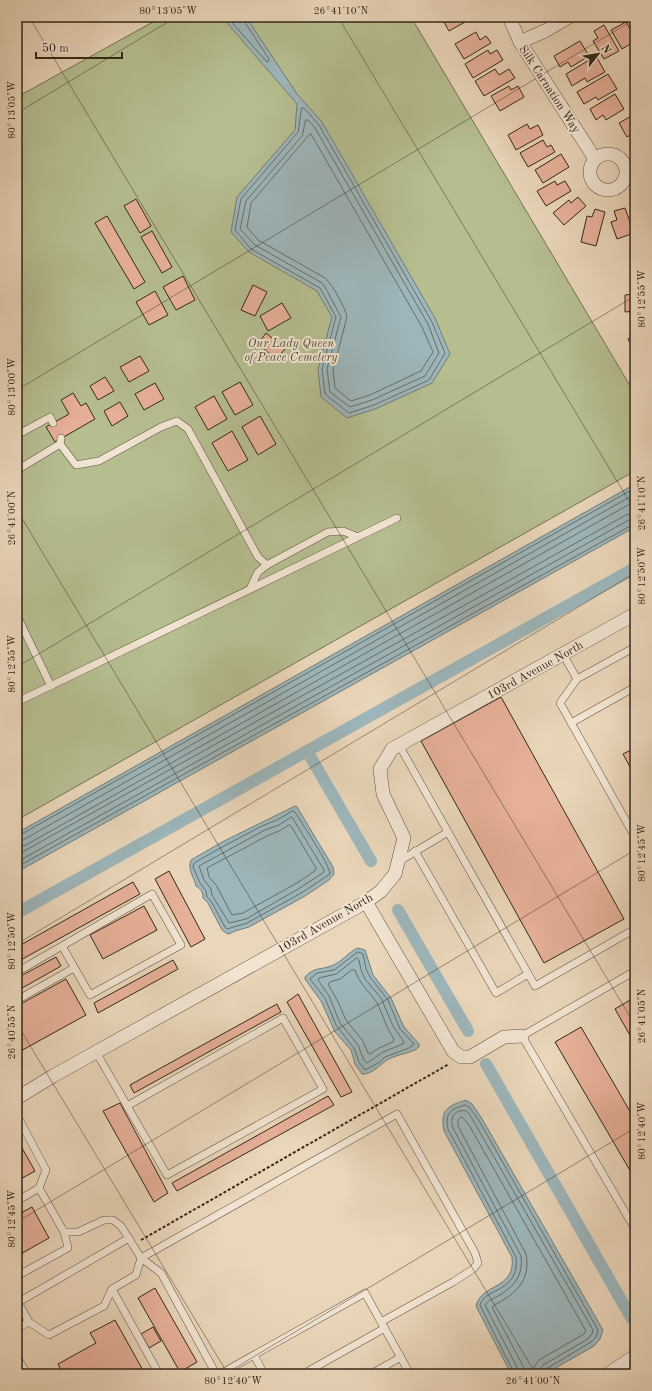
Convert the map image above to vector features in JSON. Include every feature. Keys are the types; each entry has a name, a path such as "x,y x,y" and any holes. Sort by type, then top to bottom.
{"street":[{"name":"Silk Carnation Way","path":"509,17 520,42 595,159"},
{"path":"520,42 545,31 569,17"},
{"name":"103rd Avenue North","path":"17,1098 96,1052 366,902 381,891 395,874 404,838 383,794 380,769 392,749 635,614"},
{"path":"366,902 453,1051 461,1057 470,1057 504,1037 522,1036"},
{"path":"608,1374 635,1356"}],"lane":[{"path":"17,435 50,417 53,423"},
{"path":"17,470 61,441 76,465 100,460 161,427 177,421 188,429 258,557 266,565"},
{"path":"17,702 397,518"},
{"path":"250,589 258,572 266,565 328,532 343,531 358,537"},
{"path":"17,616 51,686"},
{"path":"635,647 577,679 560,703 635,837"},
{"path":"563,654 577,679"},
{"path":"571,723 635,687"},
{"path":"399,745 534,986 635,928"},
{"path":"398,862 448,832"},
{"path":"415,851 496,993 528,974"},
{"path":"17,972 62,946 152,894 181,945 90,995 62,946"},
{"path":"17,1000 74,968"},
{"path":"635,971 522,1036 635,1229"},
{"path":"96,1052 167,1176 323,1089 283,1018 127,1106"},
{"path":"129,1238 18,1303 29,1322 49,1335 104,1306 112,1290 136,1276 141,1258 397,1114 475,1253 478,1263 473,1269 453,1282 303,1374"},
{"path":"17,1123 20,1121 46,1170 39,1188 17,1201"},
{"path":"17,1276 68,1248 64,1232 39,1188"},
{"path":"64,1232 78,1232 104,1220 113,1220 122,1226 141,1258 160,1273 216,1374"},
{"path":"112,1290 159,1374"},
{"path":"220,1374 365,1293 410,1374"},
{"path":"17,1328 29,1322"},
{"path":"254,1355 264,1374"},
{"path":"17,1357 27,1374"},
{"path":"371,1374 401,1357"}],"path":[{"path":"133,1245 461,1057"}],"green space":[{"name":"Our Lady Queen of Peace Cemetery","path":"162,17 411,17 635,394 635,471 17,820 17,97"}],"water":[{"path":"222,17 246,17 297,94 322,122 436,320 450,354 432,383 375,409 347,418 321,397 318,369 332,317 317,291 249,252 231,232 237,197 295,130 297,104"},
{"path":"635,484 635,527 17,872 17,833"},
{"path":"295,806 333,867 334,874 329,880 305,896 249,927 229,934 226,933 222,930 208,903 203,898 203,894 196,886 190,870 191,860 222,842"},
{"path":"358,948 365,950 373,975 391,998 404,1027 419,1044 419,1047 415,1050 390,1058 369,1073 365,1074 362,1074 355,1064 351,1050 335,1032 321,1001 305,979 308,974 317,969 335,965"},
{"path":"466,1100 472,1104 481,1117 603,1330 600,1339 594,1346 545,1374 511,1374 476,1306 484,1293 504,1281 509,1275 512,1268 512,1257 444,1131 443,1118 446,1110 454,1104"}],"building":[{"path":"441,17 471,17 472,18 449,31"},
{"path":"626,22 635,37 635,41 622,49 611,30"},
{"path":"604,25 619,51 604,59 593,41 598,38 594,31"},
{"path":"476,32 480,40 486,36 491,43 464,59 455,44"},
{"path":"580,41 589,56 571,67 568,62 560,67 554,56"},
{"path":"488,50 490,54 497,50 503,60 473,78 465,64"},
{"path":"596,56 605,72 587,82 585,78 572,86 566,74"},
{"path":"495,69 499,75 509,69 515,78 484,96 475,81"},
{"path":"608,74 617,89 598,100 596,97 584,104 577,92"},
{"path":"509,86 511,90 518,86 524,97 500,111 491,96"},
{"path":"615,94 624,109 606,120 603,115 596,120 590,109"},
{"path":"635,114 635,132 627,137 619,123"},
{"path":"527,124 530,129 538,125 543,135 516,150 508,135"},
{"path":"543,140 547,147 551,145 555,152 528,167 520,153"},
{"path":"561,154 569,167 543,183 535,170"},
{"path":"555,181 557,185 565,181 571,191 546,206 537,191"},
{"path":"578,197 586,206 564,225 553,213 569,200 571,203"},
{"path":"136,199 151,226 140,233 124,206"},
{"path":"625,208 634,233 617,239 611,222 617,220 614,211"},
{"path":"595,209 605,212 596,246 581,242 587,216 592,217"},
{"path":"107,216 145,282 134,289 95,223"},
{"path":"152,231 172,267 162,273 141,237"},
{"path":"183,276 195,300 176,310 163,287"},
{"path":"253,285 267,292 255,316 241,310"},
{"path":"155,291 168,315 149,325 136,302"},
{"path":"635,294 635,311 625,312 625,295"},
{"path":"282,303 291,318 268,331 260,316"},
{"path":"266,333 285,349 276,359 258,344"},
{"path":"635,336 635,352 628,339"},
{"path":"140,356 149,371 129,382 120,367"},
{"path":"105,377 114,391 98,400 90,386"},
{"path":"240,382 253,405 235,415 222,392"},
{"path":"155,383 164,399 144,410 135,394"},
{"path":"73,393 81,406 86,403 95,419 55,442 46,427 69,414 61,400"},
{"path":"214,396 227,419 208,430 195,407"},
{"path":"120,402 128,416 112,426 104,411"},
{"path":"260,416 276,444 258,455 242,427"},
{"path":"232,431 248,460 228,471 212,443"},
{"path":"501,697 624,919 544,963 421,741"},
{"path":"635,748 635,776 623,754"},
{"path":"169,871 205,939 191,947 155,879"},
{"path":"133,882 140,894 17,962 17,947"},
{"path":"144,906 157,930 103,959 90,935"},
{"path":"56,957 61,966 17,991 17,978"},
{"path":"173,960 178,969 98,1013 94,1003"},
{"path":"66,979 86,1015 17,1053 17,1006"},
{"path":"298,994 352,1092 341,1097 287,1002"},
{"path":"635,997 635,1044 615,1009"},
{"path":"277,1004 281,1012 134,1093 130,1085"},
{"path":"581,1027 635,1120 635,1179 555,1042"},
{"path":"328,1096 334,1105 177,1191 172,1183"},
{"path":"120,1103 168,1193 154,1202 103,1111"},
{"path":"18,1141 35,1171 17,1181 17,1142"},
{"path":"32,1207 49,1238 17,1256 17,1215"},
{"path":"155,1288 197,1362 180,1372 138,1298"},
{"path":"115,1320 145,1374 63,1374 58,1364 96,1343 90,1333"},
{"path":"153,1327 161,1341 149,1348 141,1334"}],"waterway":[{"path":"17,913 635,568"},
{"path":"307,751 371,861"},
{"path":"398,910 468,1031"},
{"path":"486,1064 632,1319"}]}
